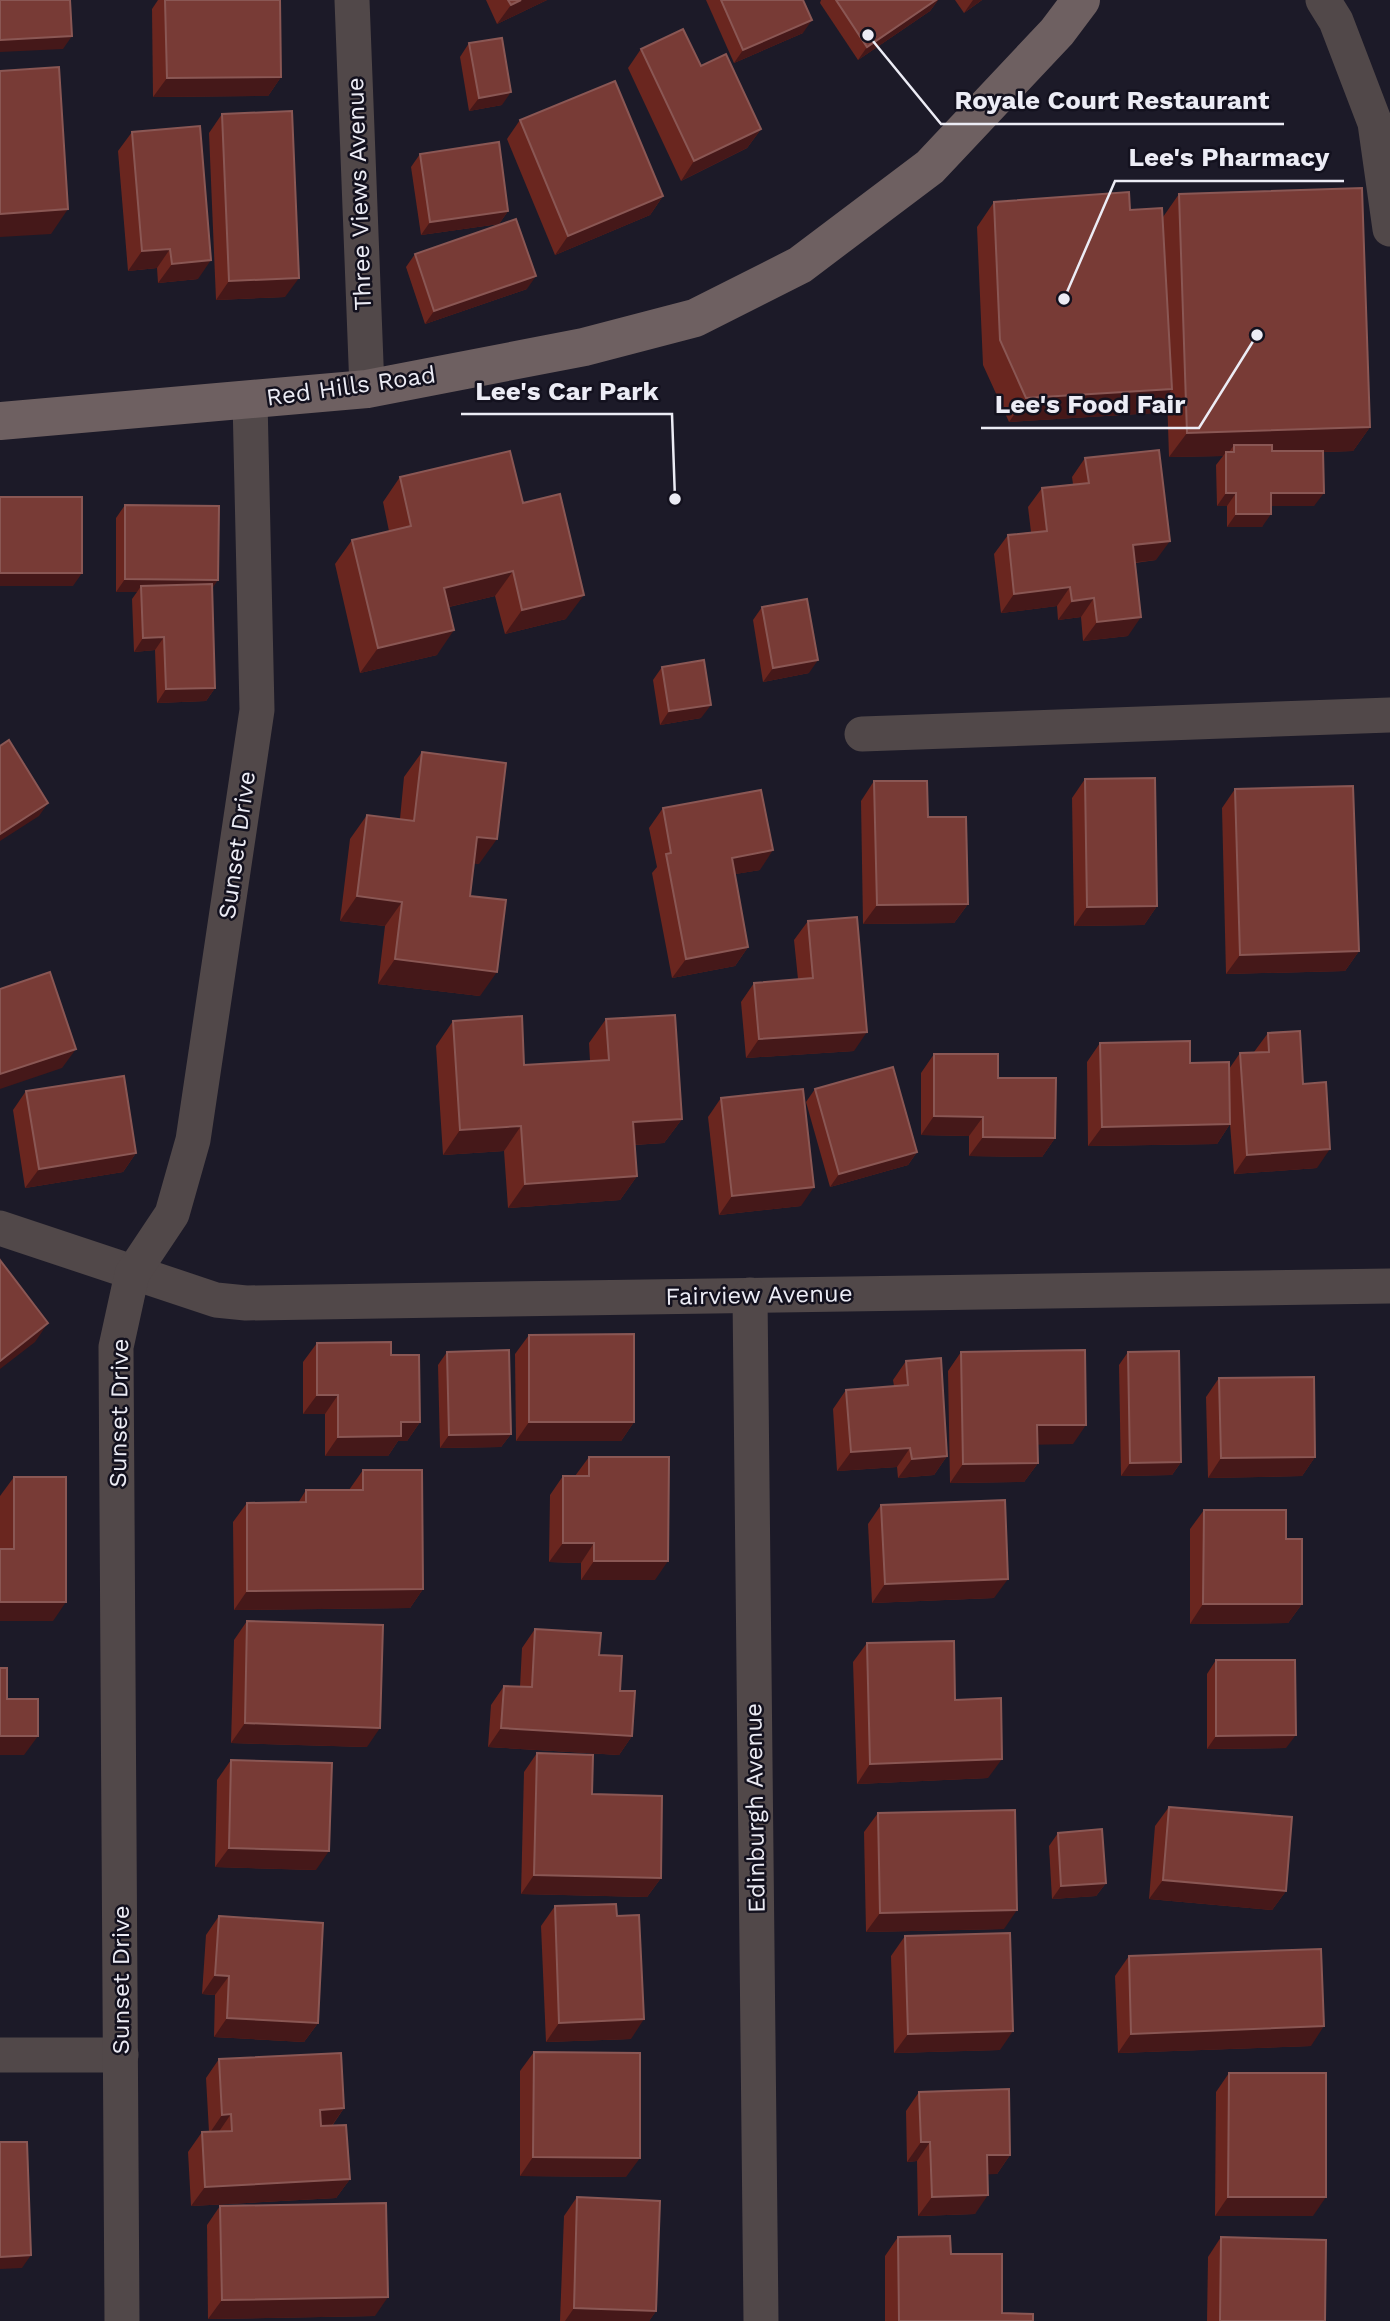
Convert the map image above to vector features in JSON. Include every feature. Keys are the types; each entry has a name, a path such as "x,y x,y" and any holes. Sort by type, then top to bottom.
{"main road":[{"name":"Red Hills Road","path":"0,421 367,388 584,347 695,318 800,265 930,167 1057,32 1081,0"}],"street":[{"name":"Three Views Avenue","path":"352,0 367,388"},
{"path":"1323,0 1336,21 1376,123 1390,229"},
{"name":"Sunset Drive","path":"122,2321 116,1347 132,1274 172,1214 192,1140 257,710 250,400"},
{"path":"862,734 1390,715"},
{"name":"Fairview Avenue","path":"0,1228 216,1300 246,1303 1390,1286"},
{"name":"Edinburgh Avenue","path":"750,1295 761,2321"},
{"path":"0,2055 121,2055"}],"building":[{"path":"0,0 70,0 72,36 0,40"},
{"path":"165,0 280,0 281,77 167,78"},
{"path":"508,0 521,0 511,5"},
{"path":"721,0 803,0 812,20 743,50"},
{"path":"836,0 936,0 867,47"},
{"path":"683,29 701,66 726,54 761,129 694,161 641,49"},
{"path":"502,38 511,92 479,98 469,43"},
{"path":"59,67 68,209 0,214 0,71"},
{"path":"615,81 663,196 568,236 520,120"},
{"path":"292,111 299,278 229,281 222,114"},
{"path":"200,126 211,260 172,264 170,249 142,251 132,132"},
{"path":"499,142 508,211 430,222 420,154"},
{"path":"1362,188 1370,427 1187,433 1179,194"},
{"path":"1129,192 1130,210 1162,208 1172,389 1026,398 1000,340 994,202"},
{"path":"516,219 536,276 434,311 415,254"},
{"path":"1234,445 1272,445 1272,451 1323,451 1324,493 1271,493 1271,514 1236,514 1236,493 1226,493 1226,452 1234,452"},
{"path":"1159,450 1170,541 1133,545 1141,617 1097,622 1094,598 1072,601 1070,587 1014,594 1008,535 1047,531 1042,488 1089,483 1085,458"},
{"path":"510,451 523,503 560,494 584,595 522,610 513,571 444,588 454,630 378,648 352,540 411,526 400,477"},
{"path":"0,497 82,497 82,573 0,573"},
{"path":"125,505 219,506 218,580 125,579"},
{"path":"212,584 215,688 166,689 164,637 143,638 141,586"},
{"path":"807,599 818,660 773,668 762,607"},
{"path":"704,660 711,705 669,711 662,667"},
{"path":"9,740 48,803 0,834 0,746"},
{"path":"422,752 506,763 497,839 477,837 470,896 506,900 497,972 395,959 402,902 357,896 367,815 414,821"},
{"path":"1155,778 1157,906 1087,907 1085,779"},
{"path":"874,781 927,781 928,817 966,817 968,904 877,905"},
{"path":"1353,786 1359,951 1240,955 1235,789"},
{"path":"761,790 773,850 732,858 748,947 686,959 666,854 671,853 663,808"},
{"path":"857,917 867,1032 759,1039 754,983 813,978 808,921"},
{"path":"50,972 76,1049 0,1074 0,989"},
{"path":"675,1015 682,1119 633,1122 637,1176 525,1184 521,1126 460,1130 453,1021 522,1016 524,1065 609,1060 606,1019"},
{"path":"1300,1031 1303,1084 1326,1082 1330,1149 1247,1155 1240,1053 1269,1052 1268,1033"},
{"path":"1190,1041 1190,1063 1229,1062 1230,1124 1102,1127 1100,1043"},
{"path":"934,1054 998,1054 998,1078 1056,1078 1055,1138 983,1137 983,1117 934,1116"},
{"path":"893,1067 917,1152 839,1174 815,1089"},
{"path":"124,1076 136,1153 39,1169 26,1091"},
{"path":"803,1089 814,1187 732,1196 721,1098"},
{"path":"0,1260 48,1323 0,1361"},
{"path":"634,1334 634,1422 529,1422 529,1335"},
{"path":"391,1342 391,1355 419,1355 420,1422 401,1422 401,1436 338,1437 338,1395 317,1395 317,1343"},
{"path":"509,1350 511,1434 449,1435 447,1352"},
{"path":"1085,1350 1086,1425 1037,1425 1038,1463 963,1464 961,1352"},
{"path":"1179,1351 1181,1462 1130,1463 1128,1352"},
{"path":"941,1358 947,1456 912,1459 910,1448 851,1452 846,1390 908,1385 906,1361"},
{"path":"1314,1377 1315,1457 1221,1458 1219,1378"},
{"path":"589,1457 669,1457 668,1561 594,1561 594,1543 563,1543 563,1476 589,1476"},
{"path":"363,1470 422,1470 423,1589 247,1591 247,1503 306,1502 306,1490 363,1490"},
{"path":"14,1477 66,1477 66,1602 0,1602 0,1549 14,1549"},
{"path":"1005,1500 1008,1579 885,1584 881,1505"},
{"path":"1204,1510 1286,1510 1286,1539 1302,1539 1302,1604 1203,1604"},
{"path":"247,1621 383,1625 380,1728 245,1723"},
{"path":"535,1629 601,1633 599,1655 622,1656 620,1691 635,1691 632,1736 501,1728 504,1686 532,1687"},
{"path":"954,1641 955,1700 1001,1698 1002,1759 870,1764 867,1643"},
{"path":"1216,1660 1295,1660 1296,1735 1216,1736"},
{"path":"0,1668 7,1668 7,1699 38,1699 38,1736 0,1736"},
{"path":"537,1753 593,1755 592,1794 662,1796 661,1878 534,1875"},
{"path":"231,1760 332,1763 329,1851 229,1848"},
{"path":"1169,1807 1292,1817 1286,1891 1163,1880"},
{"path":"1015,1810 1017,1910 880,1913 878,1813"},
{"path":"1102,1829 1106,1883 1061,1886 1058,1833"},
{"path":"616,1904 617,1916 639,1915 644,2019 559,2023 555,1906"},
{"path":"219,1916 323,1923 318,2023 227,2018 229,1976 215,1975"},
{"path":"1010,1933 1013,2031 908,2034 905,1936"},
{"path":"1321,1949 1324,2026 1131,2034 1129,1956"},
{"path":"534,2052 640,2053 640,2158 533,2157"},
{"path":"341,2053 344,2108 320,2110 321,2126 346,2125 350,2179 205,2187 202,2132 232,2131 231,2114 222,2115 219,2059"},
{"path":"1229,2073 1326,2073 1326,2197 1228,2197"},
{"path":"1009,2089 1010,2155 987,2155 988,2195 932,2197 930,2142 921,2142 919,2092"},
{"path":"0,2142 27,2142 31,2255 0,2257"},
{"path":"577,2197 660,2201 656,2311 574,2308"},
{"path":"386,2203 388,2297 222,2300 220,2206"},
{"path":"950,2236 951,2254 1002,2254 1002,2313 1033,2314 1033,2321 899,2321 898,2237"},
{"path":"1221,2237 1326,2240 1325,2321 1220,2321"}],"place":[{"name":"Royale Court Restaurant","path":"868,35"},
{"name":"Lee's Pharmacy","path":"1064,299"},
{"name":"Lee's Food Fair","path":"1257,335"},
{"name":"Lee's Car Park","path":"675,499"}]}
